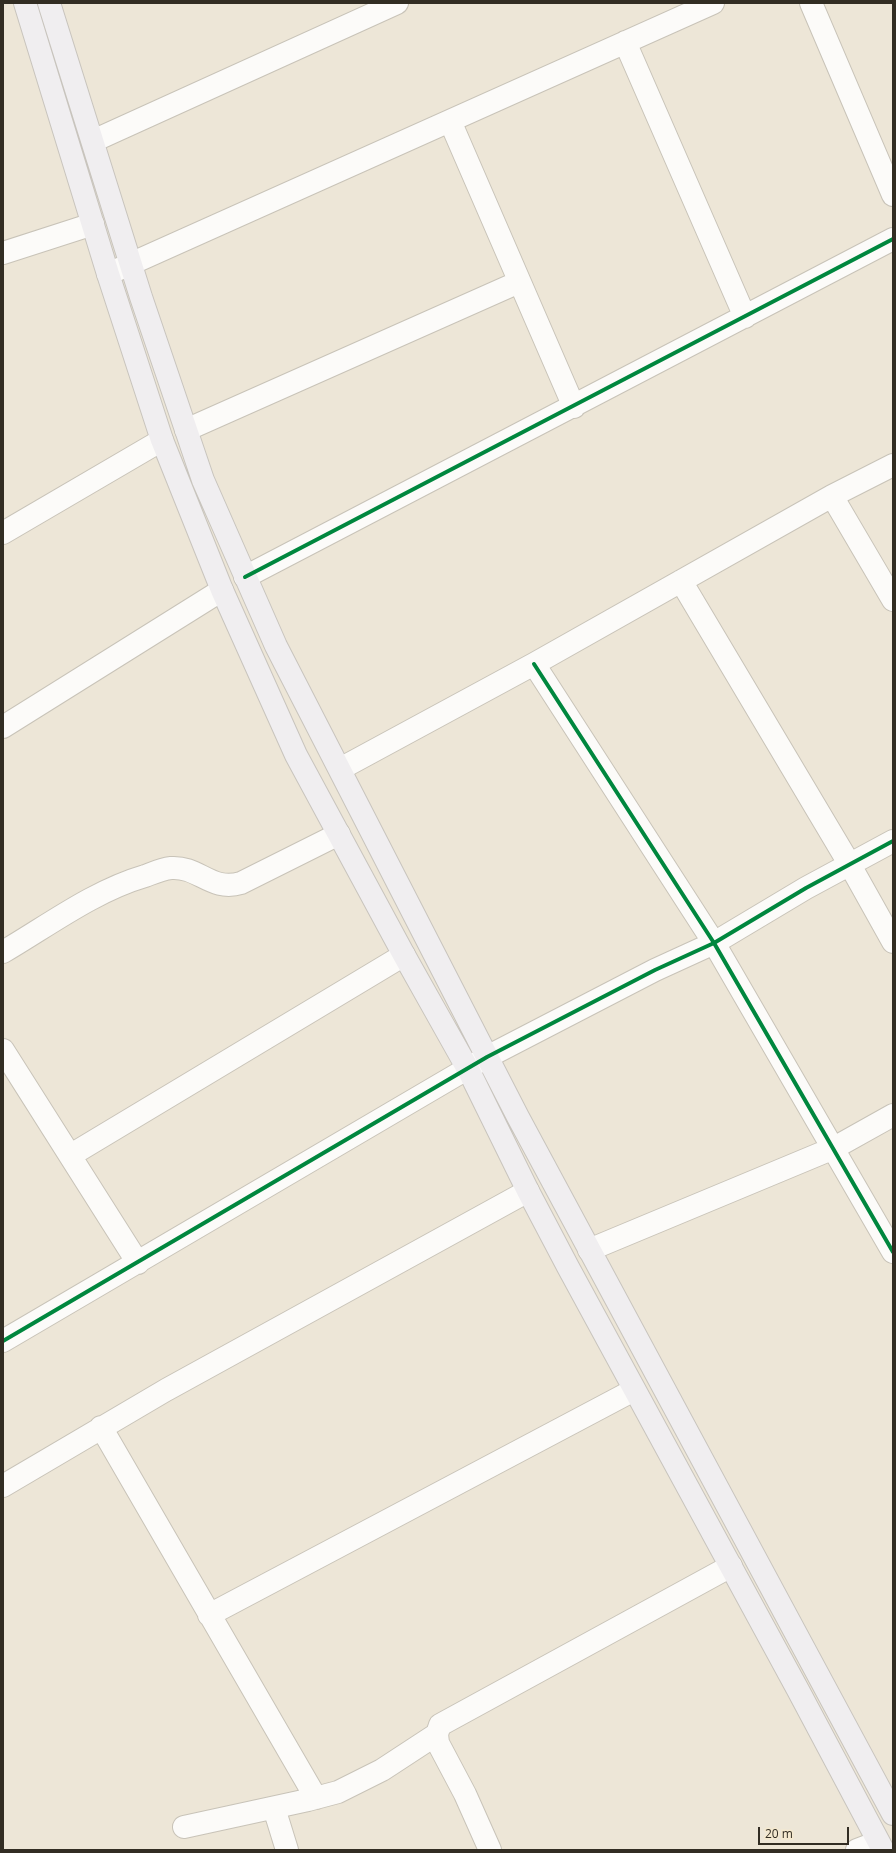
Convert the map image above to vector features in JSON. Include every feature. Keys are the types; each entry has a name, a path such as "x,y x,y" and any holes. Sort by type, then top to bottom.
{"main road":[{"path":"25,3 108,274 162,440 222,590 296,755 404,955 468,1069 528,1191 634,1390 731,1566 880,1846"},
{"path":"49,3 131,264 203,480 276,646 487,1057 589,1250 893,1814"}],"street":[{"path":"92,141 397,3"},
{"path":"108,274 713,3"},
{"path":"811,3 893,195"},
{"path":"625,42 745,317"},
{"path":"450,121 574,407"},
{"path":"3,253 93,224"},
{"path":"245,577 574,407 893,239"},
{"path":"186,430 519,282"},
{"path":"3,533 162,440"},
{"path":"340,770 534,664 832,496 893,465"},
{"path":"832,496 893,600"},
{"path":"681,581 850,865 893,942"},
{"path":"3,727 222,590"},
{"path":"534,664 714,943 893,1252"},
{"path":"3,952 96,896 132,879 161,870 178,869 194,872 214,883 232,886 241,883 339,834"},
{"path":"3,1341 487,1057 655,970 714,943 806,888 893,841"},
{"path":"71,1155 404,955"},
{"path":"3,1050 71,1155 138,1263"},
{"path":"589,1250 834,1148 893,1115"},
{"path":"3,1486 166,1390 528,1191"},
{"path":"209,1615 634,1390"},
{"path":"101,1427 316,1798"},
{"path":"490,1850 466,1794 438,1743 437,1730 444,1723 731,1566"},
{"path":"184,1827 274,1808 338,1792 370,1777 437,1734"},
{"path":"274,1808 287,1850"},
{"path":"857,1850 880,1846"}],"cycle path":[{"path":"245,577 893,239"},
{"path":"534,664 714,943 893,1252"},
{"path":"3,1341 487,1057 655,970 714,943 806,888 893,841"}]}
